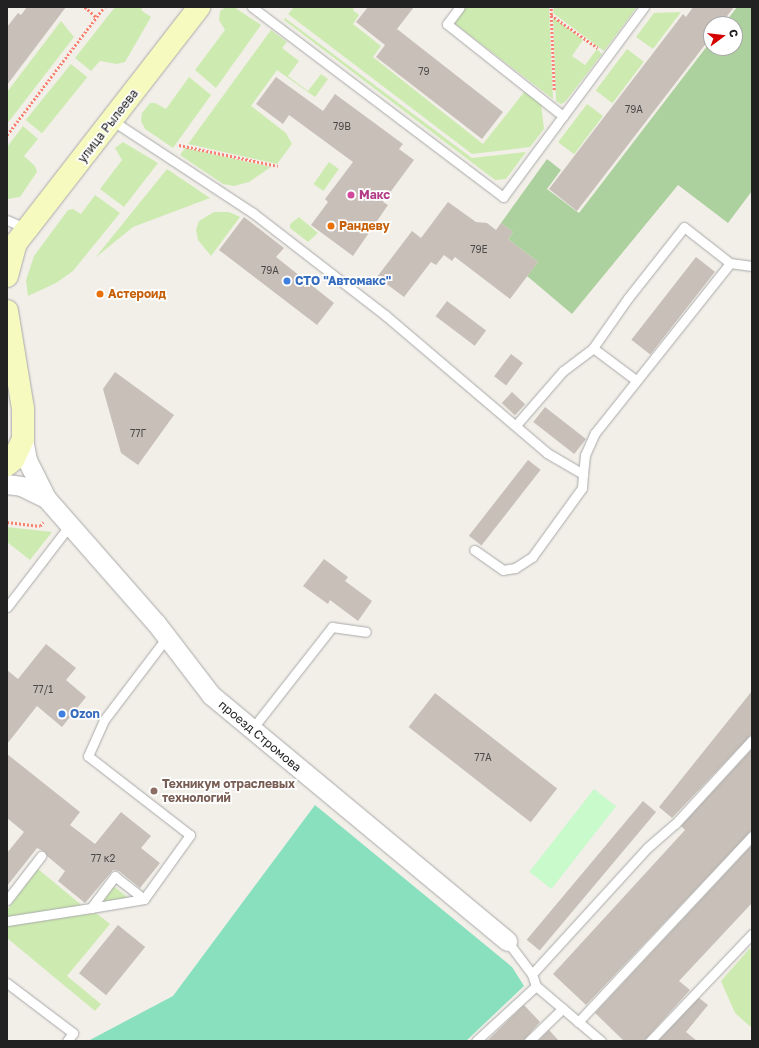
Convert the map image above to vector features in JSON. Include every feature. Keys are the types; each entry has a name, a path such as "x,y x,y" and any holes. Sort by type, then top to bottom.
{"main road":[{"name":"улица Рылеева","path":"17,240 112,121 199,7"},
{"path":"7,276 17,240"},
{"path":"7,310 23,409 23,439 13,460 7,465"}],"street":[{"path":"23,439 27,460 50,503"},
{"path":"7,484 22,486 50,503"},
{"name":"проезд Стромова","path":"50,503 167,637 211,695 507,941"}],"lane":[{"path":"252,7 503,197 644,7"},
{"path":"460,7 447,24 563,116"},
{"path":"112,121 253,213 385,315 516,425 547,453 583,474"},
{"path":"7,220 17,240"},
{"path":"516,425 563,371 593,348 628,298 684,227 730,264 752,266"},
{"path":"474,550 486,561 503,570 515,568 532,557 582,488 585,455 595,433 730,264"},
{"path":"593,348 636,380"},
{"path":"7,607 70,525"},
{"path":"252,729 332,627 366,632"},
{"path":"7,921 144,899 190,835 88,756 104,720 167,637"},
{"path":"532,974 647,848 675,824 752,740"},
{"path":"578,1022 752,836"},
{"path":"7,900 41,856"},
{"path":"91,908 115,876 144,899"},
{"path":"650,1041 752,934"},
{"path":"507,941 532,974 536,986 601,1041"},
{"path":"7,983 73,1033 67,1041"},
{"path":"476,1041 536,986"},
{"path":"528,1041 563,1008"}],"path":[{"path":"85,7 96,17"},
{"path":"7,134 104,7"},
{"path":"551,7 554,108"},
{"path":"551,15 608,56"},
{"path":"179,145 278,166"},
{"path":"7,522 40,526 50,503"}],"green space":[{"path":"115,7 143,7 141,10 151,17 125,62 117,64 100,61 91,71 75,58"},
{"path":"226,7 234,7 261,25 216,88 195,70 225,30 219,20 220,11"},
{"path":"294,7 354,7 353,10 359,15 353,24 381,46 373,57 483,144 525,91 541,104 544,129 530,147 472,154 288,14"},
{"path":"466,7 549,7 553,99 454,23"},
{"path":"554,7 637,7 604,51 553,13"},
{"path":"737,7 752,7 752,191 728,223 678,185 572,314 527,276 538,262 508,239 513,232 501,223 547,159 561,170 547,189 579,213 703,51 703,56 743,56 743,16 730,16"},
{"path":"681,12 653,49 636,37 654,13"},
{"path":"553,17 583,40 572,56 585,65 597,49 602,54 565,102 561,104 556,101"},
{"path":"285,18 472,158 526,152 506,179 495,180 284,20"},
{"path":"61,21 74,37 7,124 7,92"},
{"path":"271,30 287,42 282,48 299,61 288,76 308,91 321,74 328,79 315,97 277,70 251,106 286,133 292,144 277,164 188,144"},
{"path":"627,49 644,62 612,103 596,91"},
{"path":"71,64 87,77 42,133 26,120"},
{"path":"189,77 211,95 173,148 145,129 141,121 142,113 150,103 155,103 166,109"},
{"path":"587,104 603,116 574,154 558,142"},
{"path":"23,126 38,139 24,156 35,166 37,172 20,197 7,199 7,147"},
{"path":"123,142 158,163 124,207 100,189 122,160 115,148"},
{"path":"185,148 271,167 249,182 234,186 223,184 180,155"},
{"path":"329,162 339,169 323,191 314,184"},
{"path":"167,169 210,198 133,227 95,258"},
{"path":"95,195 120,213 73,271 56,283 28,296 26,280 34,256 68,210 73,209 81,214"},
{"path":"214,212 229,212 240,217 211,256 198,240 196,230 199,221"},
{"path":"299,217 318,233 308,242 290,228 290,224"},
{"path":"7,527 52,532 30,560 7,542"},
{"path":"594,789 616,806 551,889 529,872"},
{"path":"315,805 512,967 524,986 466,1041 88,1041 173,996"},
{"path":"38,869 85,908 7,919 7,910"},
{"path":"112,885 131,900 96,905"},
{"path":"96,913 110,924 67,976 101,1004 95,1011 7,938 7,926"},
{"path":"750,948 752,955 752,1028 735,1013 721,981"}],"building":[{"path":"27,7 66,7 7,85 7,27 18,13 21,15"},
{"path":"368,7 414,7 397,29 503,112 482,139 376,57 385,45 356,22"},
{"path":"693,7 734,7 727,16 703,16 703,47 577,211 549,189 683,14 686,17"},
{"path":"276,77 323,111 335,94 403,144 399,149 414,160 383,202 388,205 353,256 311,225 328,202 325,199 353,162 289,115 283,124 256,104"},
{"path":"448,202 476,222 487,223 496,230 501,223 513,232 508,239 538,262 510,299 455,257 452,261 444,255 436,265 431,262 404,297 377,277 412,231 421,238"},
{"path":"244,217 284,248 276,257 334,303 317,325 219,250"},
{"path":"696,257 715,272 650,355 631,340"},
{"path":"447,301 486,330 475,346 436,316"},
{"path":"511,354 523,363 506,385 494,376"},
{"path":"115,372 174,415 138,465 121,453 103,389"},
{"path":"512,392 525,404 515,415 502,403"},
{"path":"545,407 586,439 574,454 533,422"},
{"path":"528,460 541,470 482,545 469,536"},
{"path":"324,559 348,577 345,581 372,601 358,621 330,600 328,604 303,586"},
{"path":"46,644 76,668 66,680 86,697 62,727 37,706 7,744 7,670 18,679"},
{"path":"752,691 752,734 672,818 659,807"},
{"path":"435,693 557,788 531,822 409,727"},
{"path":"752,749 752,830 586,1005 553,974 685,830 681,826"},
{"path":"7,754 80,812 70,825 95,844 121,812 151,836 141,848 160,863 140,888 119,871 113,870 85,903 58,881 65,871 47,856 45,852 37,848 7,886 7,853 24,832 7,818"},
{"path":"643,801 656,812 540,951 527,940"},
{"path":"752,845 752,903 679,981 690,990 644,1041 624,1041 595,1013"},
{"path":"118,925 145,947 106,995 79,973"},
{"path":"699,998 708,1005 686,1032 697,1041 658,1041"},
{"path":"524,1005 540,1022 523,1041 487,1041"},
{"path":"549,1030 559,1041 538,1041"}],"place":[{"name":"Макс","path":"351,195"},
{"name":"Рандеву","path":"331,226"},
{"name":"СТО \"Автомакс\"","path":"287,281"},
{"name":"Астероид","path":"100,294"},
{"name":"Ozon","path":"62,714"},
{"name":"Техникум отраслевых технологий","path":"154,791"}]}
